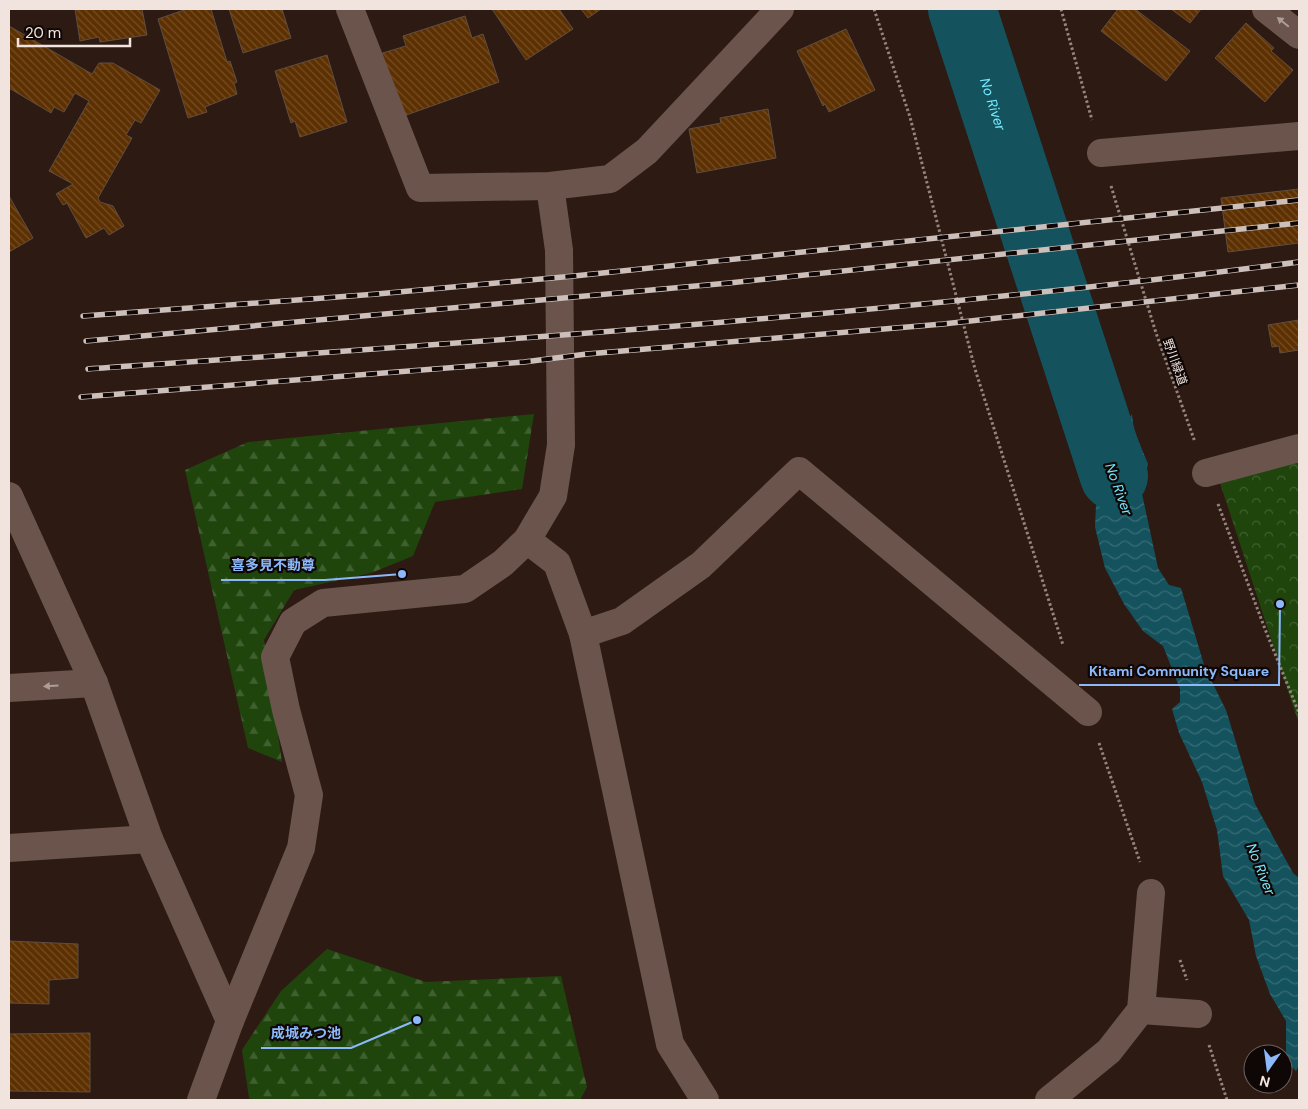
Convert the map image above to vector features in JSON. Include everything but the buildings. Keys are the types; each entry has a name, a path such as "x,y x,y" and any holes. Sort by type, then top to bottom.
{"street":[{"path":"350,9 420,188 550,186 610,179 647,151 780,9"},
{"path":"1266,9 1299,35"},
{"path":"1101,153 1299,136"},
{"path":"201,1100 230,1021 301,848 309,795 286,710 275,657 292,622 322,603 465,589 503,563 527,540 552,496 561,445 559,250 550,186"},
{"path":"1206,473 1299,448"},
{"path":"584,634 622,621 701,565 799,471 1088,712"},
{"path":"9,496 94,683 149,840 230,1021"},
{"path":"527,540 557,563 584,634 670,1044 705,1100"},
{"path":"9,688 94,683"},
{"path":"9,848 149,840"},
{"path":"1049,1100 1109,1051 1141,1010 1151,893"},
{"path":"1141,1010 1198,1014"}],"path":[{"path":"874,9 910,117 975,369 1066,654"},
{"name":"野川緑道","path":"1061,9 1101,153 1156,333 1206,473 1299,713"},
{"path":"1088,712 1151,893"},
{"path":"1177,950 1227,1100"}],"green space":[{"path":"534,414 522,489 435,502 413,556 371,573 294,590 264,640 282,762 248,748 185,470 248,442"},
{"path":"1299,460 1299,724 1220,483"},
{"path":"327,949 426,982 561,976 587,1087 580,1100 253,1100 249,1098 242,1050 281,991"}],"water":[{"path":"1096,387 1104,428 1118,429 1132,414 1134,430 1148,464 1141,489 1158,568 1169,585 1181,588 1205,668 1226,710 1255,804 1293,873 1299,878 1299,1065 1296,1071 1293,1068 1293,1044 1286,1044 1286,1021 1270,994 1256,956 1249,920 1223,876 1217,830 1202,782 1179,733 1172,709 1180,702 1180,689 1163,646 1143,631 1124,604 1105,568 1095,527 1098,461 1066,388"}],"waterway":[{"name":"No River","path":"962,9 1114,476"}],"railway":[{"path":"83,316 377,294 574,276 1299,200"},
{"path":"86,341 729,283 1299,223"},
{"path":"88,369 543,337 846,311 997,297 1299,262"},
{"path":"81,397 524,362 587,354 943,324 1299,285"}],"place":[{"name":"喜多見不動尊","path":"402,574"},
{"name":"Kitami Community Square","path":"1280,604"},
{"name":"成城みつ池","path":"417,1020"}]}
